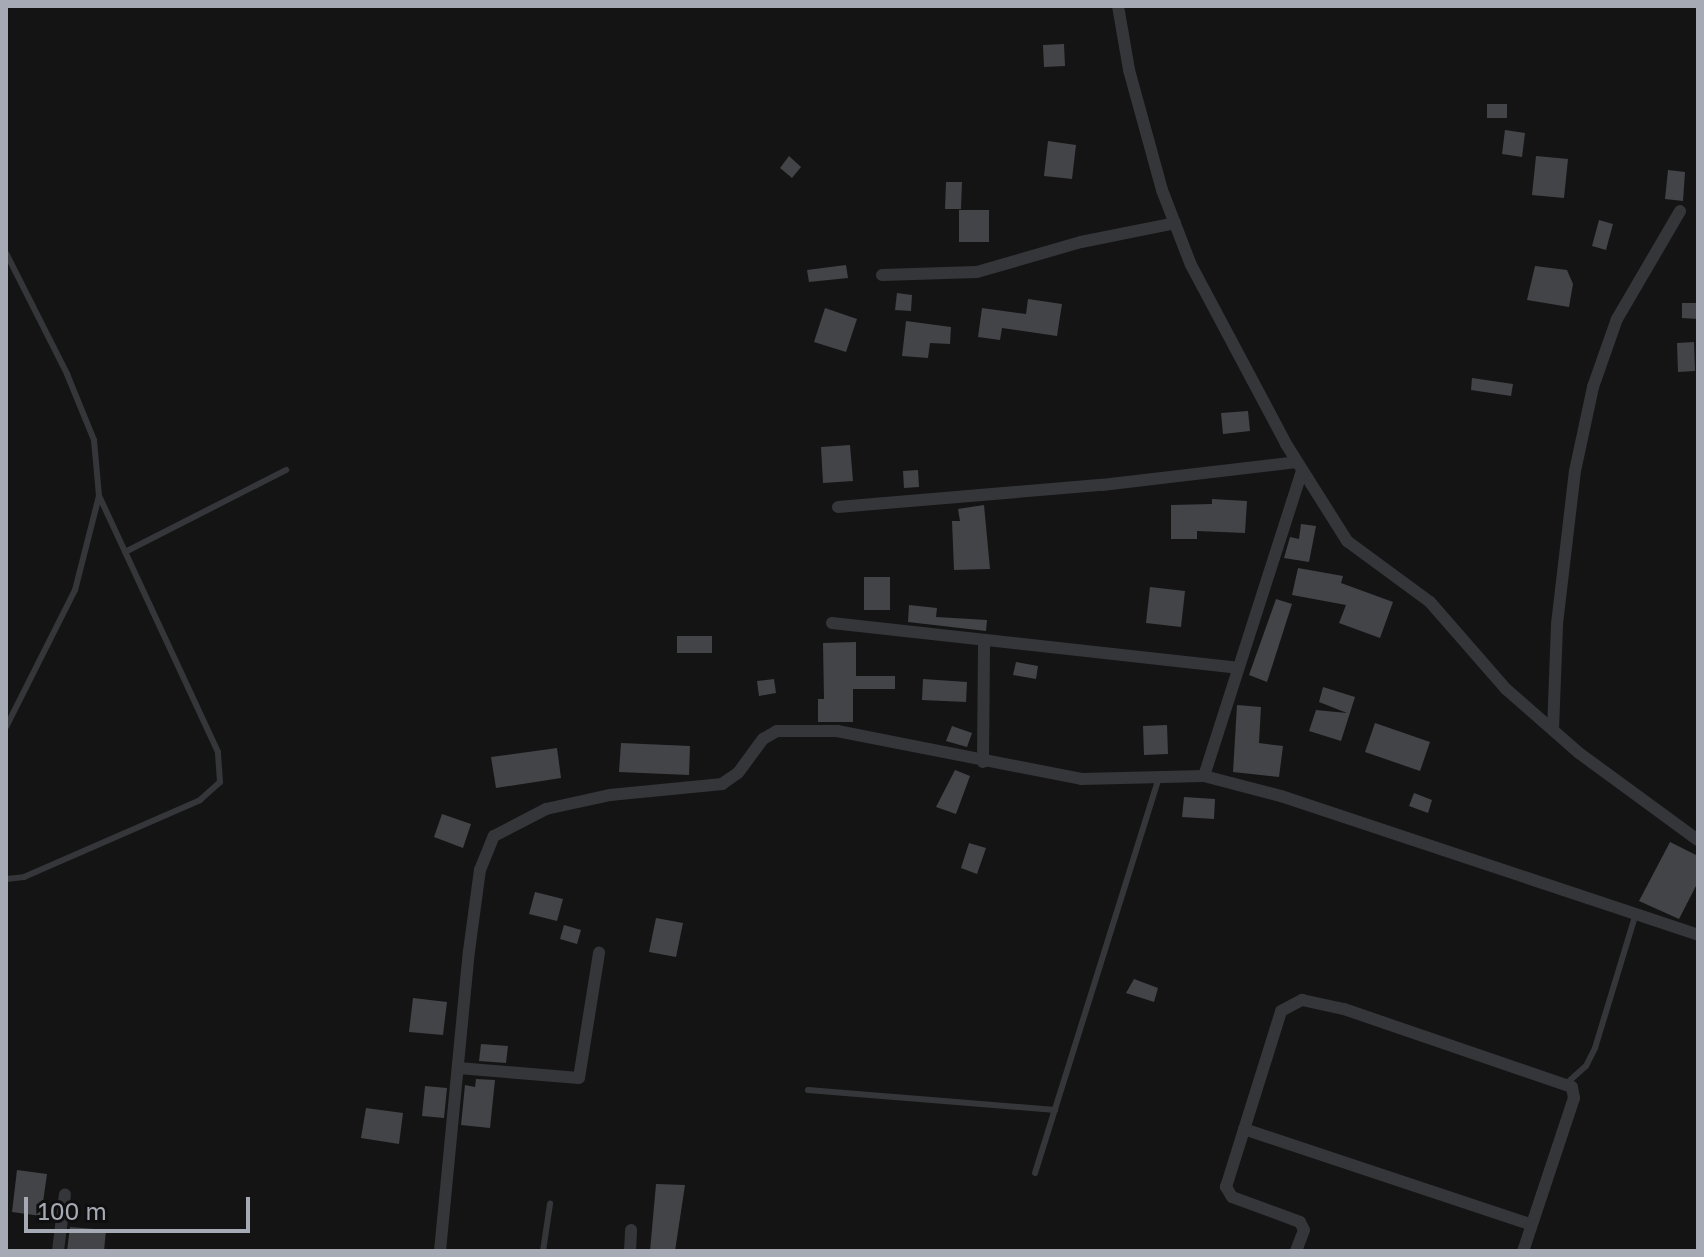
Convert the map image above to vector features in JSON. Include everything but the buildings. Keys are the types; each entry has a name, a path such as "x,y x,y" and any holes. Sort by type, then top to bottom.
{"street":[{"path":"1118,6 1129,70 1175,223 1224,334 1299,466 1359,554 1402,578 1430,602 1506,689 1553,730 1698,840"},
{"path":"1553,730 1559,610 1575,471 1593,387 1617,319 1680,211"},
{"path":"882,275 977,272 1081,242 1175,223"},
{"path":"838,507 1299,466"},
{"path":"1204,776 1299,466"},
{"path":"832,623 1238,668"},
{"path":"983,762 984,640"},
{"path":"440,1251 480,870 502,828 546,809 610,795 722,784 738,773 763,739 777,731 837,731 1081,779 1204,776 1296,801 1698,935"},
{"path":"458,1068 579,1078 599,953"},
{"path":"1296,1251 1304,1230 1300,1222 1228,1193 1244,1129 1281,1011 1292,1001 1344,1009 1567,1083 1574,1098 1523,1251"},
{"path":"1244,1129 1530,1224"},
{"path":"58,1251 65,1194"},
{"path":"630,1251 631,1230"}],"lane":[{"path":"6,253 67,374 94,440 99,496 75,590 6,727"},
{"path":"125,552 286,470"},
{"path":"6,879 24,877 200,800 220,782 218,752 99,496"},
{"path":"1035,1173 1159,777"},
{"path":"1567,1083 1595,1048 1636,913"},
{"path":"808,1090 1055,1110"},
{"path":"543,1251 550,1204"}]}
